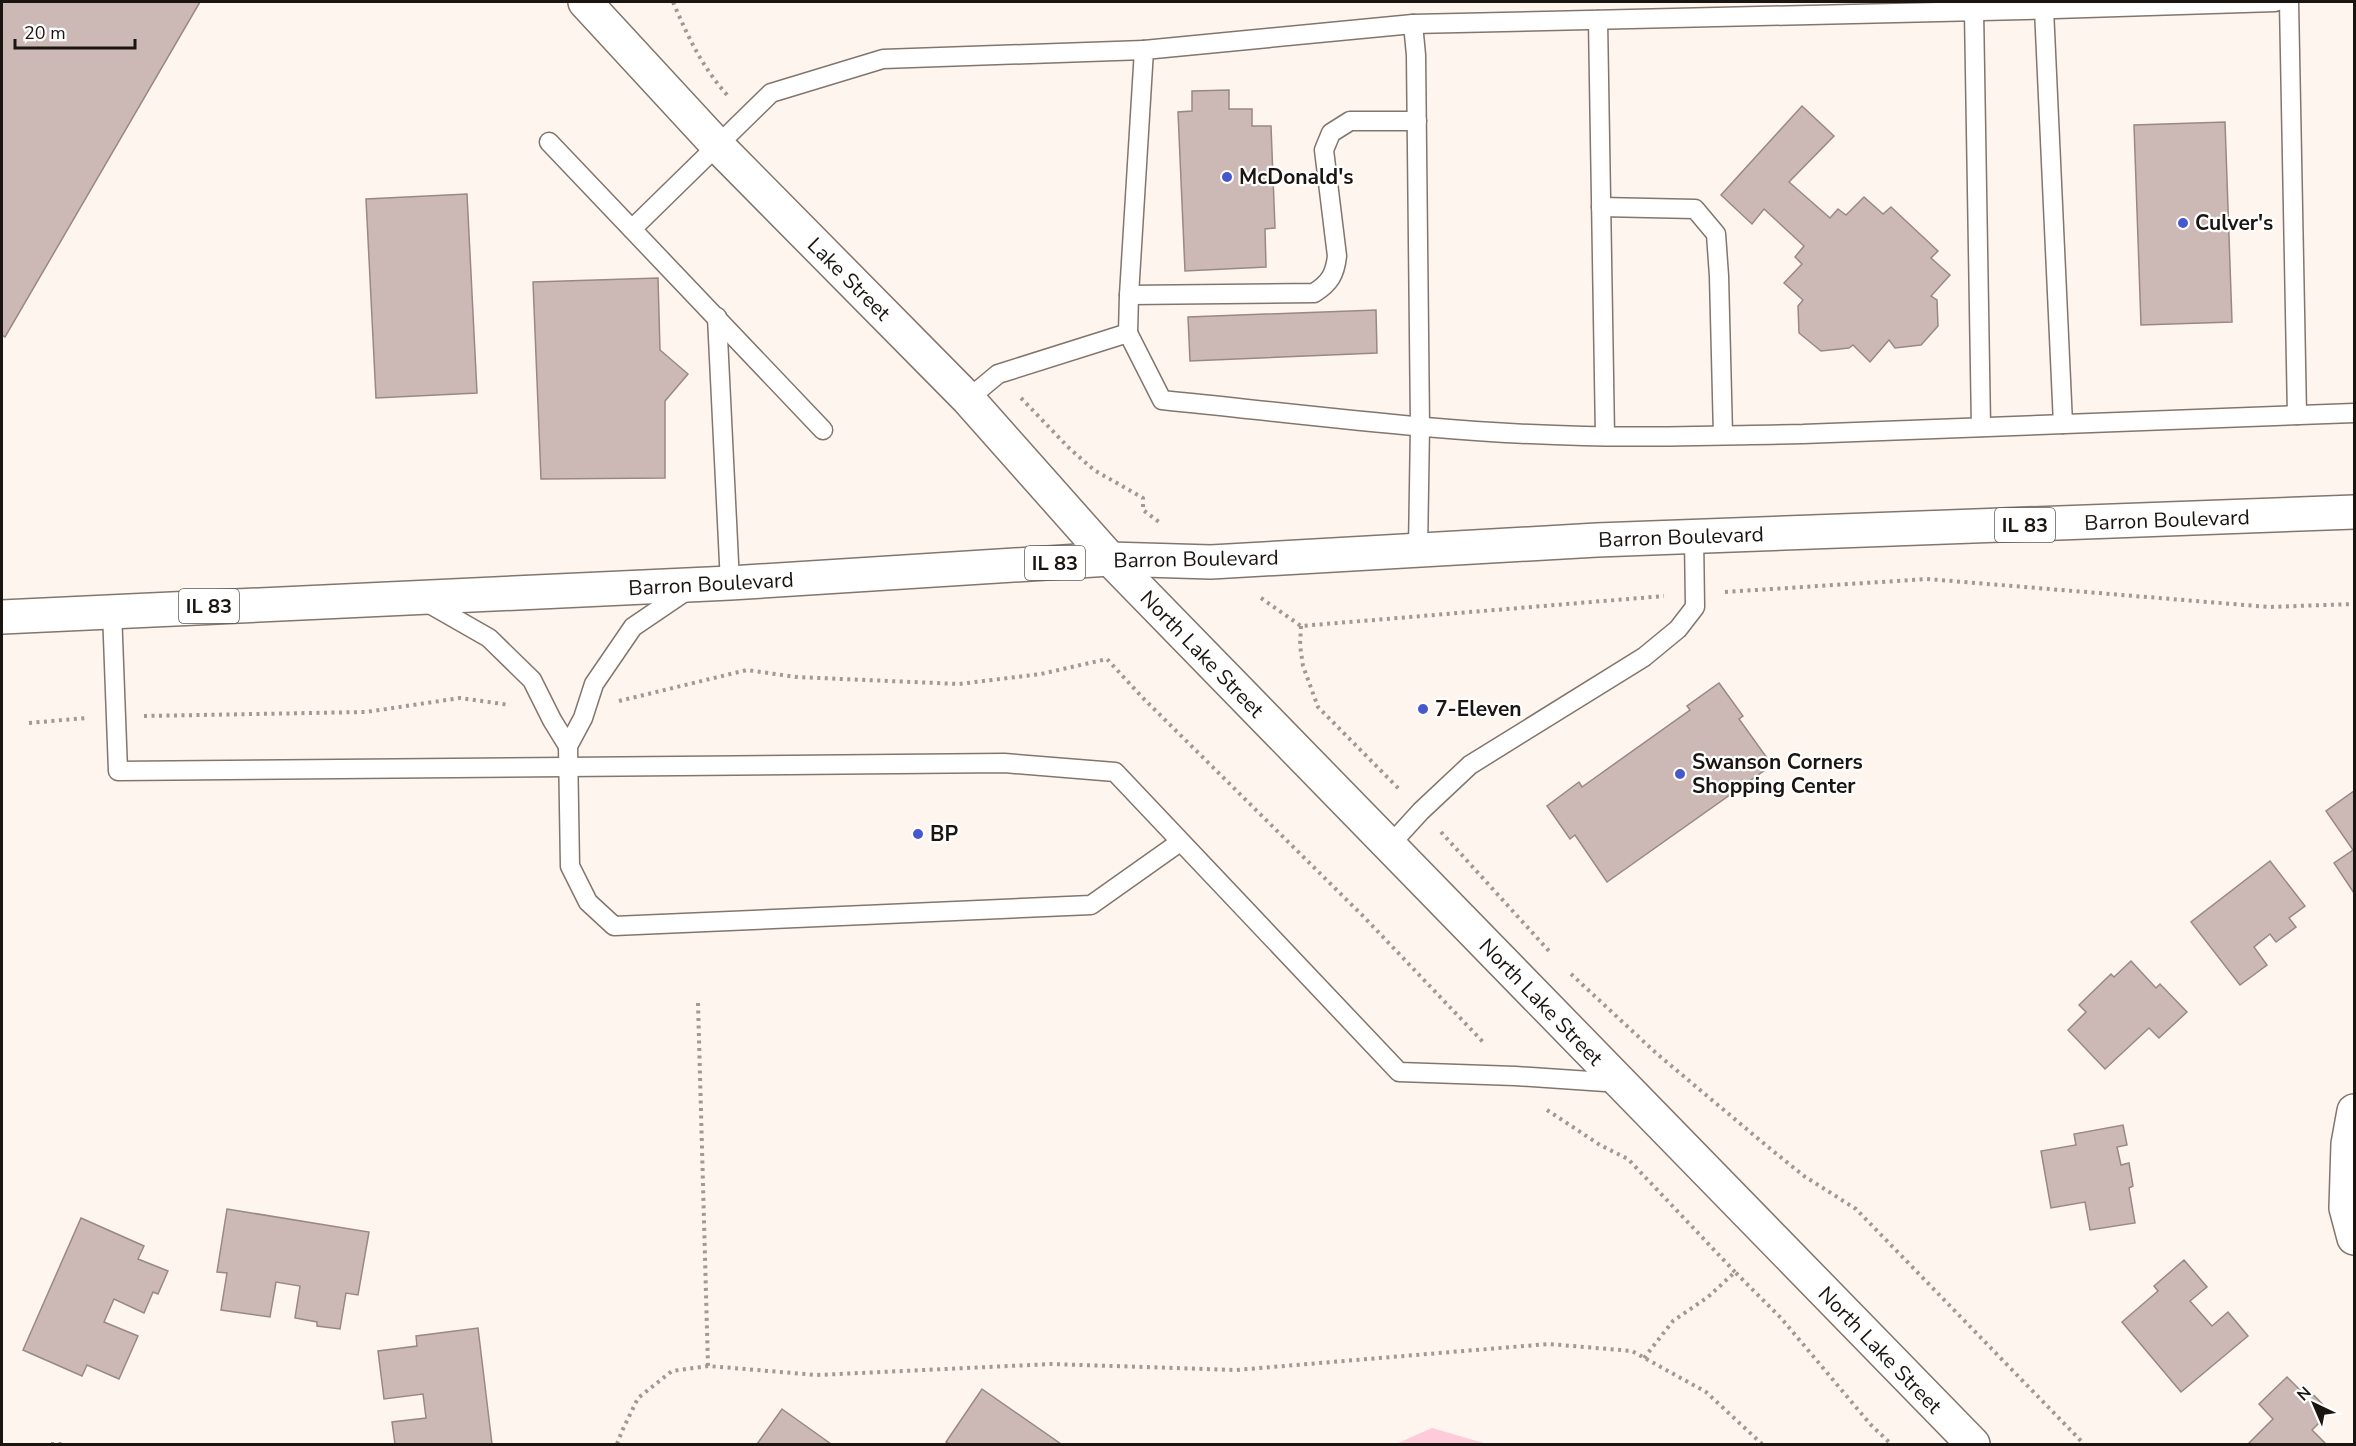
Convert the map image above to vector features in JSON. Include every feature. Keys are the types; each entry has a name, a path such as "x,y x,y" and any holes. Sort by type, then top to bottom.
{"main road":[{"name":"Lake Street","path":"585,2 717,145 968,399 1110,559"},
{"name":"Barron Boulevard","path":"2,617 416,596 695,585 1110,559 1211,562 1694,536 2355,512"},
{"name":"North Lake Street","path":"1110,559 1973,1444"},
{"path":"2355,1111 2348,1144 2346,1208 2355,1238"}],"lane":[{"path":"632,229 771,93 883,59 1144,50 1413,24 2275,2"},
{"path":"2289,2 2297,415"},
{"path":"2044,9 2063,424"},
{"path":"1974,11 1981,427"},
{"path":"1598,20 1605,436"},
{"path":"1413,24 1416,55 1420,426 1418,550"},
{"path":"1144,50 1128,333 1162,400 1420,426 1605,436 1723,435 2355,413"},
{"path":"1129,295 1314,293 1325,286 1335,273 1337,256 1324,150 1331,133 1350,121 1417,121"},
{"path":"549,142 823,430"},
{"path":"1601,207 1695,209 1716,234 1723,435"},
{"path":"717,318 730,583"},
{"path":"968,399 998,374 1128,333"},
{"path":"1389,846 1421,811 1470,765 1653,650 1678,629 1695,607 1694,536"},
{"path":"568,746 583,718 594,684 633,627 695,585"},
{"path":"416,596 489,638 531,680 568,746 570,866 588,902 614,926 1091,905 1180,842"},
{"path":"112,611 118,771 1004,763 1114,772 1399,1072 1620,1083"}],"path":[{"path":"673,2 709,75 746,117"},
{"path":"998,374 1094,470 1143,498 1143,510"},
{"path":"1555,957 1421,811 1318,707 1304,666 1300,645 1301,626 1612,599 1927,579 2269,607 2355,604"},
{"path":"1107,659 1142,697 1364,917 1542,1106 1600,1145 1629,1159 1781,1318 1871,1425 1891,1444"},
{"path":"1571,974 1656,1053 1768,1147 1804,1176 1856,1209 2084,1444"},
{"path":"698,1004 708,1366"},
{"path":"1644,1358 1673,1321 1708,1297 1736,1272"},
{"path":"618,1444 638,1398 672,1371 708,1366 817,1375 1052,1364 1236,1370 1548,1344 1632,1351 1706,1392 1762,1444"},
{"path":"51,1444 66,1444"}],"shaded area":[{"path":"1432,1428 1487,1444 1396,1444"}],"building":[{"path":"2,2 200,2 5,337 2,335"},
{"name":"McDonald's","path":"1229,90 1229,109 1252,109 1252,126 1271,126 1275,228 1265,229 1266,267 1185,271 1178,112 1192,111 1192,91"},
{"path":"1802,106 1834,136 1789,182 1830,218 1838,209 1846,215 1864,197 1883,214 1891,207 1938,251 1931,258 1950,275 1931,296 1937,300 1938,326 1921,345 1895,348 1889,340 1870,362 1853,345 1849,348 1821,351 1799,333 1798,306 1803,300 1784,283 1802,264 1795,257 1804,246 1764,209 1752,224 1721,195"},
{"name":"Culver's","path":"2225,122 2232,322 2141,325 2134,125"},
{"path":"467,194 477,393 376,398 366,199"},
{"path":"658,278 660,350 688,374 665,401 665,478 541,479 533,282"},
{"path":"1376,310 1377,353 1190,361 1188,317"},
{"name":"Swanson Corners Shopping Center","path":"1719,683 1743,716 1739,719 1772,765 1607,882 1575,835 1570,839 1547,806 1579,782 1582,787 1690,710 1687,706"},
{"path":"2354,791 2354,893 2334,863 2353,850 2326,811"},
{"path":"2270,861 2305,906 2289,918 2296,927 2276,942 2270,934 2254,947 2267,965 2240,985 2191,922"},
{"path":"2131,961 2156,988 2160,984 2187,1012 2159,1038 2149,1028 2105,1069 2068,1030 2086,1012 2079,1005 2111,974 2114,977"},
{"path":"2123,1125 2127,1145 2117,1147 2121,1165 2129,1163 2133,1186 2129,1188 2135,1223 2090,1230 2085,1202 2051,1208 2041,1151 2076,1145 2074,1134"},
{"path":"227,1209 369,1232 358,1295 346,1293 340,1329 317,1326 317,1322 295,1318 300,1286 276,1282 270,1317 221,1310 227,1273 217,1272"},
{"path":"81,1218 144,1246 138,1259 168,1271 158,1294 153,1292 144,1313 114,1299 104,1322 138,1336 119,1379 87,1365 82,1376 23,1350"},
{"path":"2184,1260 2207,1287 2190,1301 2212,1326 2228,1312 2248,1336 2181,1392 2122,1322 2158,1291 2154,1286"},
{"path":"478,1328 492,1444 395,1444 392,1422 426,1418 423,1394 384,1399 378,1351 417,1346 416,1336"},
{"path":"2287,1377 2300,1390 2304,1385 2330,1412 2312,1430 2326,1444 2248,1444 2273,1419 2259,1404"},
{"path":"982,1389 1061,1444 950,1444 946,1442"},
{"path":"782,1409 831,1444 757,1444"}],"place":[{"name":"McDonald's","path":"1227,177"},
{"name":"Culver's","path":"2183,223"},
{"name":"7-Eleven","path":"1423,709"},
{"name":"Swanson Corners Shopping Center","path":"1680,774"},
{"name":"BP","path":"918,834"}]}
